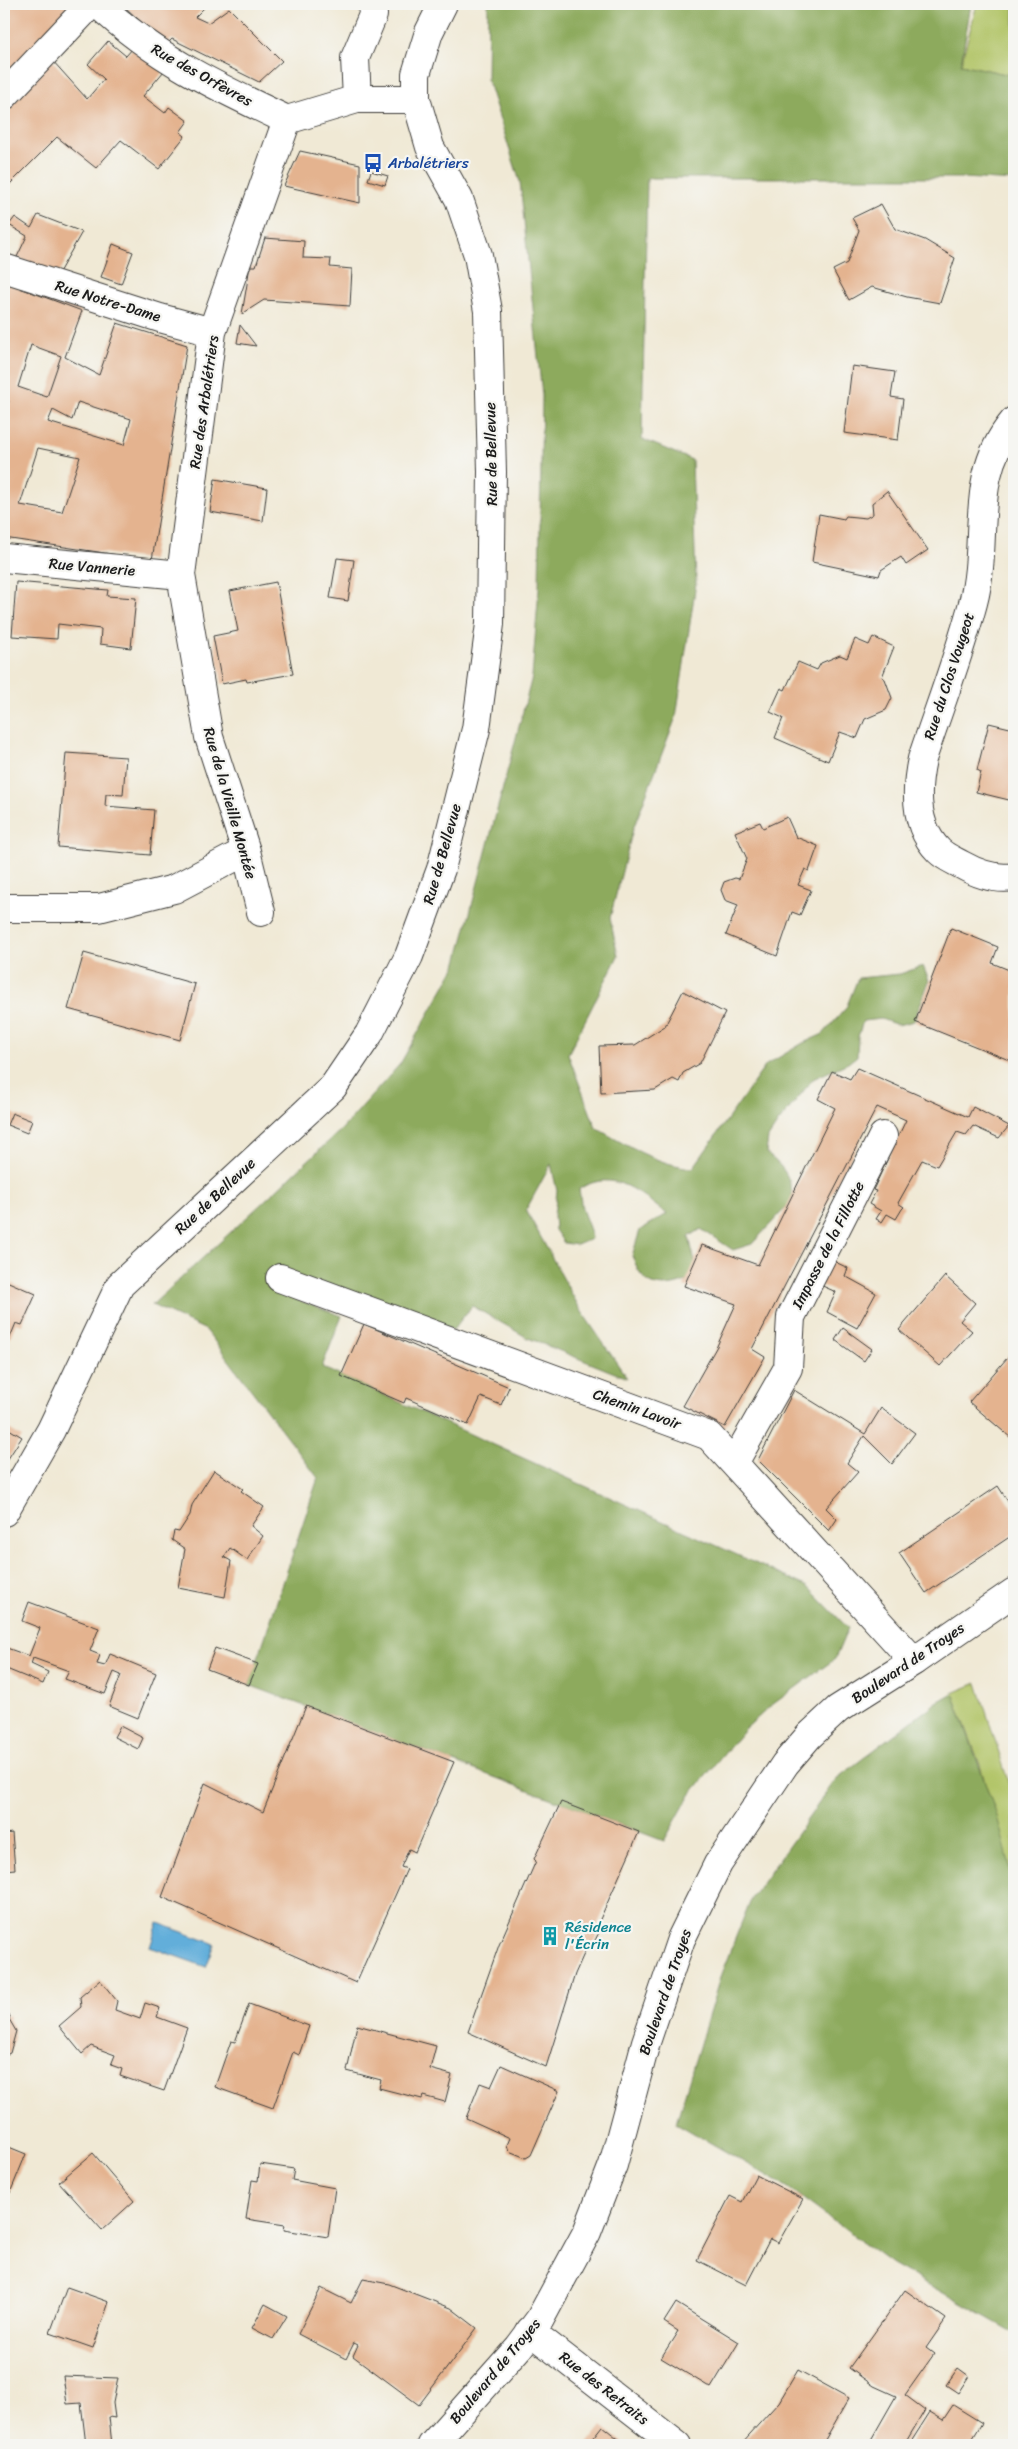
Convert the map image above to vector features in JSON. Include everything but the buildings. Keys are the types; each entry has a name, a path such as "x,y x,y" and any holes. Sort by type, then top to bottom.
{"street":[{"path":"4,96 91,4"},
{"name":"Rue des Orfèvres","path":"98,4 127,31 170,61 238,98 287,120"},
{"path":"357,99 355,58 373,15 372,4"},
{"name":"Rue de Bellevue","path":"4,1512 51,1430 120,1285 333,1087 369,1034 409,956 441,869 476,730 490,624 492,472 488,311 478,255 459,200 430,147 416,99 416,74 429,32 442,4"},
{"path":"287,120 357,99 416,99"},
{"name":"Rue des Arbalétriers","path":"181,575 212,332 287,120"},
{"name":"Rue Notre-Dame","path":"4,268 151,316 212,332"},
{"name":"Rue du Clos Vougeot","path":"1014,421 1004,433 992,456 985,477 982,498 980,564 973,603 922,760 918,796 924,833 940,852 974,872 990,876 1014,877"},
{"name":"Rue Vannerie","path":"4,558 181,575"},
{"name":"Rue de la Vieille Montée","path":"181,575 209,737 246,851 261,912"},
{"path":"4,908 99,908 174,889 246,851"},
{"name":"Impasse de la Fillotte","path":"734,1463 788,1368 791,1317 883,1136"},
{"name":"Chemin Lavoir","path":"280,1278 709,1436 914,1661"},
{"name":"Boulevard de Troyes","path":"432,2445 456,2420 530,2332 587,2232 613,2165 646,2042 681,1938 718,1864 785,1764 809,1736 838,1708 914,1661 1014,1592"},
{"name":"Rue des Retraits","path":"530,2332 677,2445"}],"green space":[{"path":"488,4 971,4 961,64 1014,76 1014,181 964,178 647,178 642,439 692,460 696,583 676,717 633,829 610,918 618,956 568,1054 596,1128 655,1159 693,1168 766,1065 803,1043 823,1034 846,1008 858,978 900,974 923,966 929,981 914,1021 898,1025 881,1019 863,1021 858,1037 857,1056 848,1063 813,1079 768,1138 766,1153 786,1173 793,1200 752,1244 733,1250 701,1229 689,1237 698,1275 684,1282 660,1286 646,1280 640,1272 632,1256 640,1230 667,1214 636,1192 615,1182 592,1183 579,1189 582,1209 590,1230 591,1239 577,1245 564,1243 555,1230 554,1215 557,1191 551,1164 526,1210 580,1309 627,1378 528,1338 472,1306 453,1330 305,1291 277,1292 342,1316 322,1367 808,1587 848,1628 835,1659 772,1705 745,1729 690,1795 664,1841 249,1685 318,1478 206,1330 152,1305 342,1129 400,1064 456,966 532,677 539,588 542,396 520,182 487,79"},
{"path":"977,4 1014,4 1014,76 961,64"},
{"path":"977,1683 1014,1800 1014,1882 980,1765 953,1693"},
{"path":"953,1693 997,1816 1014,1882 1014,2333 892,2264 787,2187 676,2123 721,1974 751,1899 836,1779 937,1702"}],"water":[{"path":"158,1923 215,1944 206,1967 150,1947"}],"place":[{"name":"Arbalétriers","path":"373,163"},
{"name":"Résidence l'Écrin","path":"550,1936"}]}
